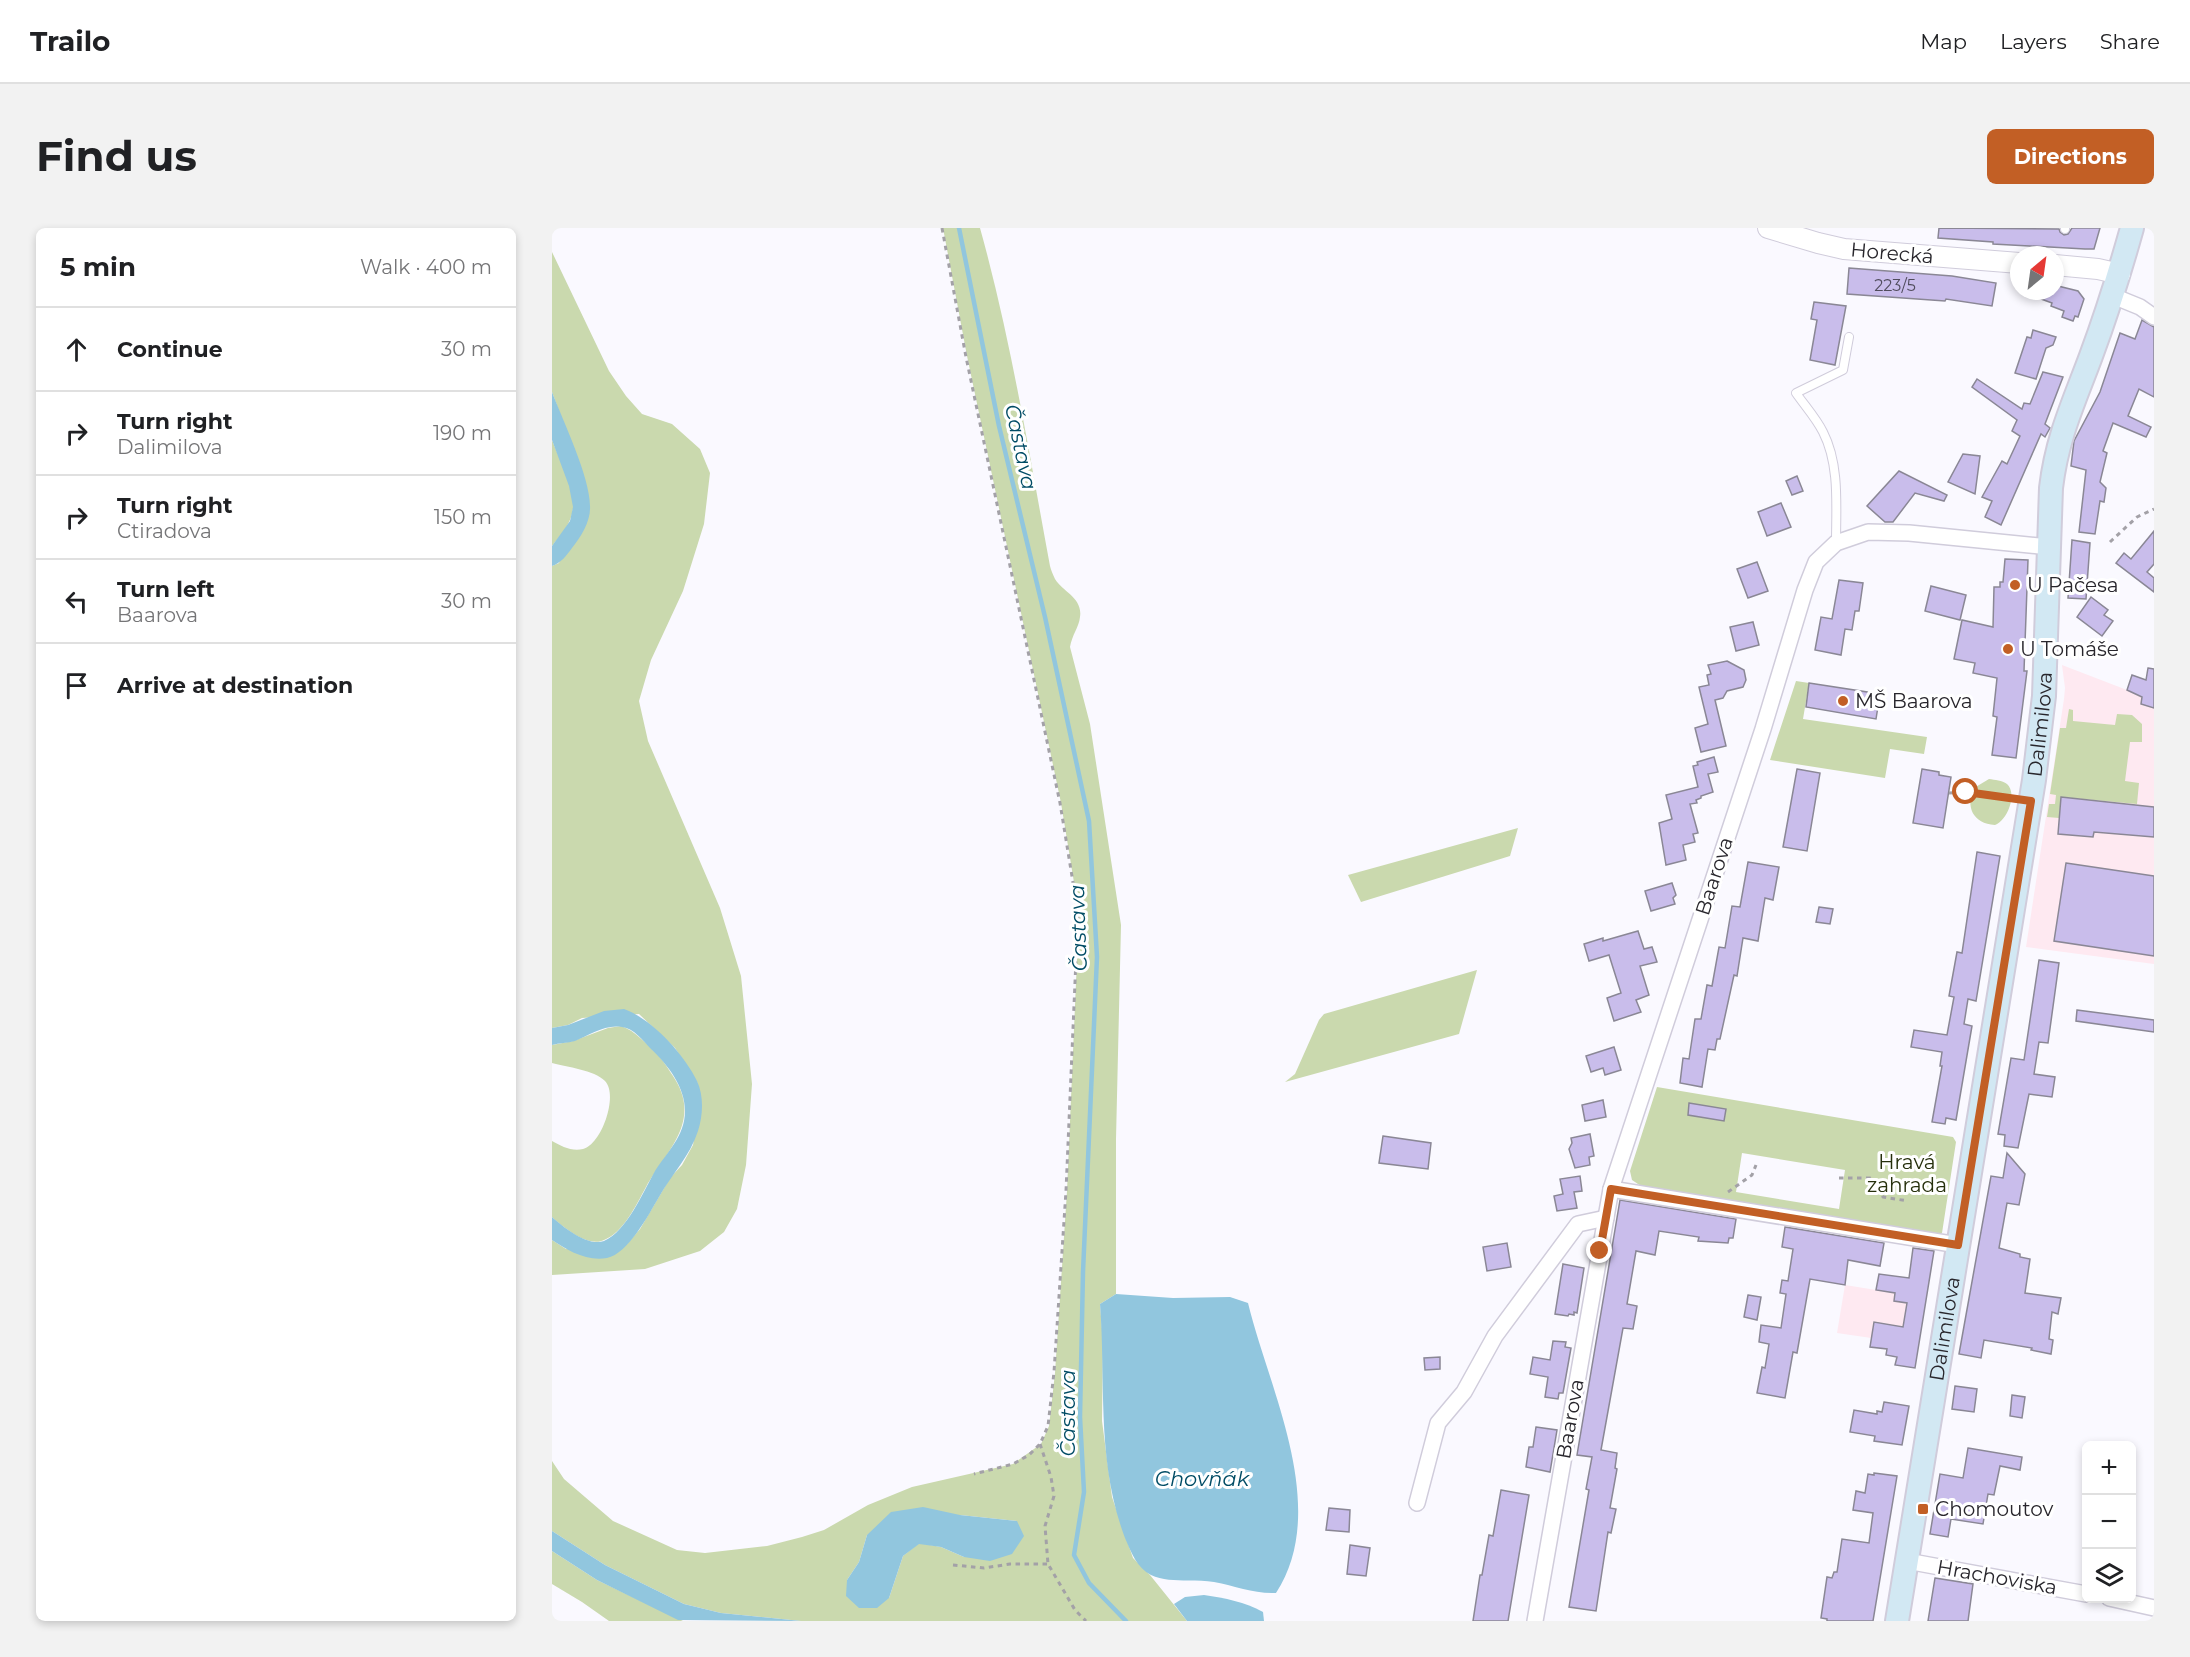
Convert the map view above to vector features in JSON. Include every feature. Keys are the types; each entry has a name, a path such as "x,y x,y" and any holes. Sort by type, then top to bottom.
{"main road":[{"name":"Dalimilova","path":"1897,1621 2031,801 2044,696 2051,488 2058,446 2113,296 2132,228"}],"street":[{"name":"Horecká","path":"1768,228 1844,249 2010,262"},
{"path":"2064,266 2120,274"},
{"path":"2113,296 2154,316"},
{"name":"Baarova","path":"1534,1621 1611,1189 1816,562 1836,543 1868,532 1909,533 2049,548"},
{"path":"1611,1189 1958,1245"},
{"path":"1417,1503 1438,1423 1464,1392 1495,1336 1578,1224 1606,1218"},
{"name":"Hrachoviska","path":"1907,1561 2082,1593"},
{"path":"2129,1603 2154,1608"}],"lane":[{"path":"1836,543 1836,488 1832,458 1823,432 1796,393 1843,370 1849,337"}],"path":[{"path":"942,228 966,357 1060,803 1078,914 1067,1180 1055,1363 1048,1426 1040,1444 1029,1455 1013,1464 974,1474"},
{"path":"2110,542 2137,517 2154,509"},
{"path":"1949,793 1966,792 2031,801"},
{"path":"1713,1205 1733,1187 1752,1175 1756,1165"},
{"path":"1839,1178 1870,1178 1878,1183 1884,1197 1908,1201"},
{"path":"1040,1444 1051,1477 1054,1496 1045,1526 1048,1564 1075,1610 1086,1621"},
{"path":"953,1565 984,1568 1027,1563 1048,1564"}],"shaded area":[{"path":"2062,665 2127,690 2154,680 2154,964 2026,947 2064,699"},
{"path":"1845,1285 1926,1298 1919,1345 1837,1333"}],"green space":[{"path":"943,228 980,228 1010,354 1050,566 1058,584 1076,600 1080,610 1079,621 1070,647 1090,724 1121,925 1116,1139 1116,1294 1100,1304 1103,1341 1102,1421 1112,1497 1133,1558 1150,1575 1187,1621 801,1621 721,1613 684,1604 605,1565 552,1531 552,1461 564,1479 613,1521 677,1550 705,1553 767,1546 802,1537 824,1530 868,1505 912,1487 1013,1464 1041,1444 1049,1426 1055,1373 1067,1191 1079,913 1061,803 967,356","holes":["960,1515 1017,1521 964,1557 941,1547 919,1543 903,1556 889,1598 847,1580 859,1562 867,1535"]},
{"path":"552,252 609,371 626,396 642,414 672,424 700,449 710,473 704,524 683,591 651,660 639,701 648,741 720,908 741,976 752,1084 746,1165 737,1209 724,1232 700,1251 645,1269 552,1275 552,1240 566,1249 627,1244 640,1229 670,1178 682,1165 693,1145 701,1098 697,1082 675,1048 639,1014 582,1018 568,1025 552,1028 552,566 559,563 585,481 552,392"},
{"path":"552,440 572,493 573,509 568,524 552,546"},
{"path":"1796,681 1809,683 1803,719 1927,737 1924,754 1890,749 1885,778 1770,760"},
{"path":"2069,709 2073,710 2073,721 2115,725 2117,714 2132,715 2142,724 2142,742 2130,742 2125,781 2139,783 2137,804 2061,797 2059,818 2047,817 2049,804 2055,804 2056,795 2050,794 2060,728 2066,728"},
{"path":"1989,779 2007,784 2011,794 2007,813 1995,825 1987,824 1976,818 1970,801 1974,788"},
{"path":"1518,828 1510,856 1361,902 1348,875"},
{"path":"1477,970 1459,1034 1285,1082 1295,1074 1319,1020 1324,1014"},
{"path":"621,1026 645,1042 673,1076 681,1092 684,1107 683,1121 672,1147 654,1173 634,1210 618,1231 598,1242 583,1239 552,1217 552,1141 575,1150 590,1146 602,1130 606,1119 609,1108 609,1088 605,1081 594,1074 552,1063 552,1045"},
{"name":"Hravá zahrada","path":"1657,1087 1953,1137 1956,1142 1942,1233 1938,1234 1641,1186 1632,1180 1630,1171","holes":["1742,1153 1845,1170 1839,1209 1736,1192"]},
{"path":"552,1551 597,1580 683,1621 609,1621 552,1584"}],"water":[{"path":"552,392 586,480 590,512 579,539 563,559 552,566 552,546 570,521 573,507 569,486 552,440"},
{"path":"624,1009 656,1029 684,1060 699,1087 702,1099 701,1119 690,1149 637,1232 615,1255 600,1259 585,1257 552,1240 552,1217 583,1239 598,1242 612,1236 634,1210 655,1171 679,1136 685,1111 679,1085 669,1069 638,1035 626,1028 610,1027 575,1041 552,1045 552,1028 568,1025 604,1011"},
{"name":"Chovňák","path":"1116,1294 1173,1298 1230,1297 1248,1303 1281,1411 1297,1487 1298,1524 1291,1560 1276,1593 1253,1591 1206,1581 1158,1578 1146,1572 1132,1554 1116,1509 1106,1451 1104,1422 1100,1304"},
{"path":"923,1507 960,1515 1017,1521 1024,1536 1012,1554 990,1561 964,1557 941,1547 919,1544 903,1556 889,1598 877,1608 859,1608 846,1596 847,1580 859,1562 867,1535 891,1512"},
{"path":"552,1531 605,1565 684,1604 721,1613 801,1621 678,1620 597,1580 552,1551"},
{"path":"1204,1595 1235,1601 1263,1612 1264,1621 1187,1621 1174,1604 1185,1597"}],"building":[{"path":"1939,228 2059,229 2064,235 2068,234 2072,228 2100,228 2094,249 1993,244 1993,242 1938,238"},
{"path":"1849,268 1952,276 1996,283 1992,306 1946,299 1945,301 1847,294"},
{"path":"2064,288 2078,291 2084,299 2078,317 2075,316 2073,321 2062,317 2064,311 2051,306 2052,303 2044,300 2064,300"},
{"path":"1814,302 1846,306 1835,365 1810,360 1817,320 1811,319"},
{"path":"2142,320 2154,327 2154,397 2139,389 2128,416 2151,427 2146,437 2113,423 2103,451 2107,453 2100,482 2106,488 2104,502 2100,501 2095,534 2079,532 2086,470 2071,466 2074,441 2100,392 2120,333 2135,339"},
{"path":"2033,330 2056,337 2053,345 2046,348 2036,379 2015,373 2027,337 2031,338"},
{"path":"2043,372 2063,377 2045,424 2050,428 2045,437 2041,434 2001,525 1985,517 1992,501 1982,497 2002,461 2007,464 2020,436 2012,431 2017,420 1972,387 1977,379 2022,409 2024,403 2030,404"},
{"path":"1963,454 1980,456 1975,494 1948,482"},
{"path":"1899,471 1947,495 1944,501 1915,493 1893,522 1885,522 1867,506"},
{"path":"1797,476 1803,491 1792,495 1786,481"},
{"path":"1781,503 1791,527 1767,536 1758,512"},
{"path":"2154,531 2154,564 2147,572 2154,578 2154,592 2116,563 2124,553 2131,559"},
{"path":"2072,540 2090,543 2086,599 2068,598"},
{"path":"2005,559 2028,560 2024,671 2027,671 2016,758 1992,755 1997,717 1993,716 1997,678 1973,673 1975,663 1954,659 1962,620 1993,627 1994,587 2000,587 2000,582 2003,582"},
{"path":"1757,562 1768,591 1748,598 1737,569"},
{"path":"1839,580 1863,583 1859,611 1855,611 1852,630 1845,629 1841,655 1815,650 1821,617 1832,619"},
{"path":"1931,586 1966,595 1960,620 1925,611"},
{"path":"2091,597 2108,610 2104,615 2113,621 2102,636 2077,617"},
{"path":"1753,622 1759,645 1736,651 1730,627"},
{"path":"1727,661 1744,670 1746,680 1743,687 1727,691 1723,698 1715,700 1726,746 1701,752 1695,728 1708,724 1699,687 1709,685 1707,675 1711,674 1708,665"},
{"path":"2148,668 2154,669 2154,708 2141,704 2142,697 2127,690 2132,675 2146,680"},
{"name":"MŠ Baarova","path":"1809,683 1880,694 1876,719 1806,707"},
{"path":"1714,757 1718,772 1708,774 1713,792 1701,796 1696,800 1697,803 1690,804 1698,833 1693,834 1695,842 1683,845 1686,860 1666,865 1659,823 1672,819 1666,795 1698,787 1693,766 1698,765 1697,762"},
{"path":"1797,769 1820,773 1807,851 1783,847"},
{"path":"1922,769 1951,777 1943,828 1913,823"},
{"path":"2061,797 2154,807 2154,837 2094,832 2093,837 2058,834"},
{"path":"1977,852 2000,856 1976,1001 1968,999 1964,1024 1972,1026 1956,1120 1946,1118 1945,1124 1932,1122 1942,1066 1940,1066 1942,1052 1911,1047 1914,1030 1947,1035 1954,997 1949,996 1957,952 1962,953"},
{"path":"1748,862 1779,867 1773,900 1765,898 1758,941 1743,938 1737,976 1734,975 1720,1039 1717,1039 1715,1050 1708,1049 1702,1087 1680,1083 1683,1058 1689,1059 1695,1019 1701,1019 1707,985 1712,986 1719,947 1725,948 1732,906 1740,907"},
{"path":"2066,863 2154,876 2154,956 2054,941"},
{"path":"1672,883 1676,895 1673,898 1675,904 1651,911 1645,891"},
{"path":"1819,907 1833,909 1830,924 1816,922"},
{"path":"1638,931 1644,949 1652,947 1657,962 1640,966 1649,995 1636,1000 1641,1012 1614,1021 1607,998 1621,993 1609,955 1589,961 1584,944"},
{"path":"2039,960 2059,963 2048,1043 2039,1042 2034,1074 2055,1077 2052,1097 2029,1094 2018,1148 2004,1146 2005,1135 1998,1134 2011,1058 2024,1060"},
{"path":"2077,1010 2154,1020 2154,1032 2076,1021"},
{"path":"1614,1047 1621,1070 1605,1075 1603,1068 1591,1072 1586,1056"},
{"path":"1603,1100 1606,1117 1585,1121 1582,1105"},
{"path":"1689,1103 1726,1109 1724,1121 1688,1115"},
{"path":"1590,1134 1594,1156 1589,1157 1590,1165 1575,1168 1569,1149 1572,1143 1571,1138"},
{"path":"1383,1136 1431,1143 1428,1169 1379,1163"},
{"path":"2007,1153 2025,1174 2019,1205 2007,1203 1999,1248 2030,1259 2025,1293 2061,1298 2058,1314 2052,1312 2049,1339 2053,1340 2051,1354 2031,1350 2032,1348 1984,1340 1981,1358 1959,1354 1991,1176 2003,1178"},
{"path":"1580,1176 1582,1191 1574,1192 1577,1208 1557,1211 1554,1196 1563,1194 1560,1179"},
{"path":"1620,1200 1736,1219 1733,1238 1729,1238 1728,1243 1698,1241 1699,1237 1659,1231 1655,1255 1636,1251 1627,1304 1637,1306 1633,1329 1623,1328 1601,1450 1617,1453 1615,1468 1617,1469 1610,1508 1616,1509 1611,1533 1608,1532 1596,1611 1569,1607 1589,1490 1586,1489 1592,1457 1577,1455"},
{"path":"1785,1227 1884,1243 1880,1266 1848,1260 1845,1285 1810,1279 1797,1353 1793,1352 1785,1398 1757,1393 1762,1367 1765,1368 1769,1344 1759,1342 1761,1325 1781,1328 1786,1294 1780,1293 1782,1280 1788,1281 1793,1249 1782,1247"},
{"path":"1507,1243 1511,1267 1487,1271 1483,1247"},
{"path":"1913,1248 1934,1251 1915,1368 1895,1365 1897,1357 1886,1355 1887,1349 1870,1347 1874,1322 1903,1327 1907,1303 1894,1301 1895,1293 1876,1290 1879,1274 1909,1278"},
{"path":"1563,1264 1584,1268 1577,1313 1574,1312 1574,1315 1569,1314 1568,1316 1555,1314"},
{"path":"1748,1295 1761,1297 1757,1320 1744,1317"},
{"path":"1553,1341 1566,1342 1565,1347 1571,1348 1563,1393 1559,1393 1558,1399 1545,1397 1548,1377 1530,1374 1533,1357 1550,1360"},
{"path":"1440,1357 1440,1369 1425,1370 1424,1358"},
{"path":"1955,1386 1977,1389 1974,1412 1952,1409"},
{"path":"2012,1395 2025,1397 2022,1418 2010,1416"},
{"path":"1884,1402 1909,1406 1902,1445 1874,1441 1875,1436 1850,1432 1854,1410 1877,1414 1877,1411 1882,1412"},
{"path":"1536,1427 1557,1430 1550,1472 1526,1467 1529,1447 1533,1447"},
{"path":"1968,1448 2022,1457 2020,1470 2000,1466 1994,1495 1988,1494 1983,1524 1951,1519 1948,1537 1930,1534 1940,1474 1963,1478"},
{"path":"1874,1473 1897,1476 1873,1621 1827,1621 1821,1618 1827,1577 1832,1578 1834,1572 1837,1572 1842,1539 1869,1543 1873,1513 1853,1510 1856,1491 1865,1493 1868,1474 1874,1475"},
{"path":"1501,1490 1529,1495 1508,1621 1473,1621 1480,1575 1482,1575 1489,1535 1493,1536"},
{"path":"1329,1508 1350,1510 1349,1532 1326,1530"},
{"path":"1350,1545 1370,1548 1366,1576 1347,1574"},
{"path":"1935,1578 1973,1584 1968,1621 1928,1621"}],"waterway":[{"name":"Častava","path":"959,228 999,426 1045,617 1089,821 1097,957 1083,1272 1080,1417 1084,1492 1074,1555 1089,1583 1126,1621"}],"place":[{"name":"U Pačesa","path":"2015,585"},
{"name":"U Tomáše","path":"2008,649"},
{"name":"MŠ Baarova","path":"1843,701"},
{"name":"Chomoutov","path":"1923,1509"}],"route":[{"path":"1600,1251 1611,1189 1958,1245 2031,801 1966,792"}]}
